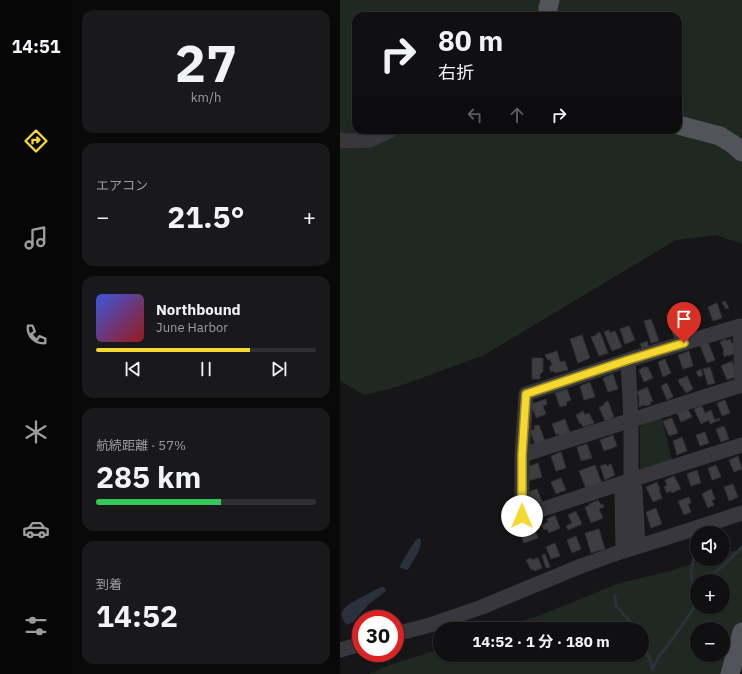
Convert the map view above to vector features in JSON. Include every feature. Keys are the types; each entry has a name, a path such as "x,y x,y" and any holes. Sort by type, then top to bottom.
{"main road":[{"path":"548,12 550,0"},
{"path":"682,126 720,136 742,152"},
{"path":"730,674 742,632"}],"street":[{"path":"340,140 370,140 383,134"},
{"path":"742,379 740,326 628,360 526,394 522,455 522,516 631,480 742,446"},
{"path":"628,360 631,420 631,480 635,489 638,546"},
{"path":"522,455 742,385"},
{"path":"623,551 622,492 631,480"},
{"path":"404,632 430,625 482,607 581,566 623,551 742,513"},
{"path":"340,650 352,647"}],"shaded area":[{"path":"340,0 742,0 742,244 716,235 676,240 484,355 400,386 365,395 340,381"},
{"path":"661,416 672,460 640,470 640,428 642,424"},
{"path":"420,538 421,545 409,568 407,570 401,568 401,564 411,547 417,539"},
{"path":"742,548 742,620 730,658 730,622 690,622 690,662 729,662 723,674 368,674 390,665 404,662 404,661 433,651 433,662 649,662 649,622 520,622 620,583 670,571 690,564 690,566 730,566 730,552"},
{"path":"381,587 386,589 385,592 364,610 352,610 352,622 347,625 342,617 342,613 348,605"}],"building":[{"path":"725,301 729,308 726,309 722,302"},
{"path":"717,303 722,318 713,321 708,307"},
{"path":"694,308 699,323 691,326 686,311"},
{"path":"675,311 681,327 672,331 666,315"},
{"path":"651,319 659,341 651,343 644,321"},
{"path":"629,326 635,340 625,344 620,329"},
{"path":"609,330 610,333 615,331 622,347 612,351 604,332"},
{"path":"677,331 679,337 675,339 672,332"},
{"path":"600,332 608,353 599,356 591,337"},
{"path":"582,335 590,358 578,363 570,339"},
{"path":"726,339 726,341 730,339 737,352 724,357 724,350 720,342"},
{"path":"647,341 649,348 643,351 640,344"},
{"path":"708,342 715,360 707,363 700,345"},
{"path":"557,351 560,362 565,361 568,370 555,373 553,371 551,372 549,367 552,365 550,359 548,360 545,355"},
{"path":"689,351 693,366 683,369 678,355"},
{"path":"532,358 543,358 543,372 540,374 540,379 532,379"},
{"path":"665,359 671,373 663,377 658,362"},
{"path":"732,361 738,376 727,380 721,366"},
{"path":"644,367 648,367 653,378 644,382 639,370"},
{"path":"710,367 715,383 708,385 703,369"},
{"path":"701,369 703,375 699,377 696,372"},
{"path":"613,374 618,389 608,392 603,378"},
{"path":"687,376 693,389 686,393 678,380"},
{"path":"590,382 595,397 584,400 580,386"},
{"path":"667,383 673,397 667,400 661,386"},
{"path":"647,387 653,401 650,402 651,404 639,407 639,396 637,392"},
{"path":"567,389 571,400 566,402 567,405 560,407 555,393"},
{"path":"546,399 547,404 543,406 546,414 536,418 531,404"},
{"path":"725,400 730,413 722,416 717,403"},
{"path":"608,401 614,417 605,421 599,407"},
{"path":"702,406 705,413 711,410 715,420 719,418 720,420 710,424 709,420 701,424 694,409"},
{"path":"688,409 692,417 681,422 677,413"},
{"path":"583,411 585,415 589,413 594,423 583,427 581,423 580,424 576,415"},
{"path":"672,418 678,433 669,436 663,421"},
{"path":"565,419 570,433 560,437 559,434 556,435 552,424"},
{"path":"539,425 545,441 535,444 530,431 535,429 534,426"},
{"path":"724,426 729,439 721,442 716,429"},
{"path":"705,432 709,443 700,446 696,435"},
{"path":"613,435 617,446 604,451 600,440"},
{"path":"682,437 687,451 677,455 673,441"},
{"path":"587,444 592,458 581,461 577,447"},
{"path":"561,452 566,468 556,471 551,456"},
{"path":"738,456 742,469 734,472 729,460"},
{"path":"538,463 542,477 528,481 527,467"},
{"path":"606,464 607,466 611,464 615,475 605,480 600,466"},
{"path":"595,465 602,484 586,489 579,471"},
{"path":"716,465 721,477 712,480 708,468"},
{"path":"697,470 701,483 691,486 687,474"},
{"path":"674,476 681,489 672,493 671,491 667,493 664,487 667,485 665,480"},
{"path":"561,478 566,490 556,494 551,482"},
{"path":"657,482 662,498 653,502 646,487"},
{"path":"733,484 738,497 729,501 724,487"},
{"path":"537,489 542,501 533,505 528,492"},
{"path":"711,489 715,499 712,500 714,505 708,508 702,494"},
{"path":"689,497 691,503 688,504 691,512 684,515 678,501"},
{"path":"598,500 604,507 599,509 603,518 591,523 585,507"},
{"path":"656,508 662,524 651,528 646,512"},
{"path":"576,511 582,524 568,530 566,526 572,523 568,515"},
{"path":"555,515 560,528 549,533 547,529 544,530 542,525 548,522 547,519"},
{"path":"533,525 538,538 524,543 521,536 526,534 524,528"},
{"path":"599,529 605,549 591,553 585,533"},
{"path":"576,536 581,549 572,553 567,540"},
{"path":"555,543 560,556 551,559 546,547"},
{"path":"545,554 550,567 546,568 542,555"},
{"path":"531,558 532,560 538,558 542,568 534,571 533,569 531,570 526,560"}],"waterway":[{"path":"713,574 742,547"},
{"path":"691,574 692,566"},
{"path":"615,596 616,606 631,622"},
{"path":"649,658 652,670 659,656 690,614"}],"route":[{"path":"522,516 522,455 526,394 684,343"}]}
